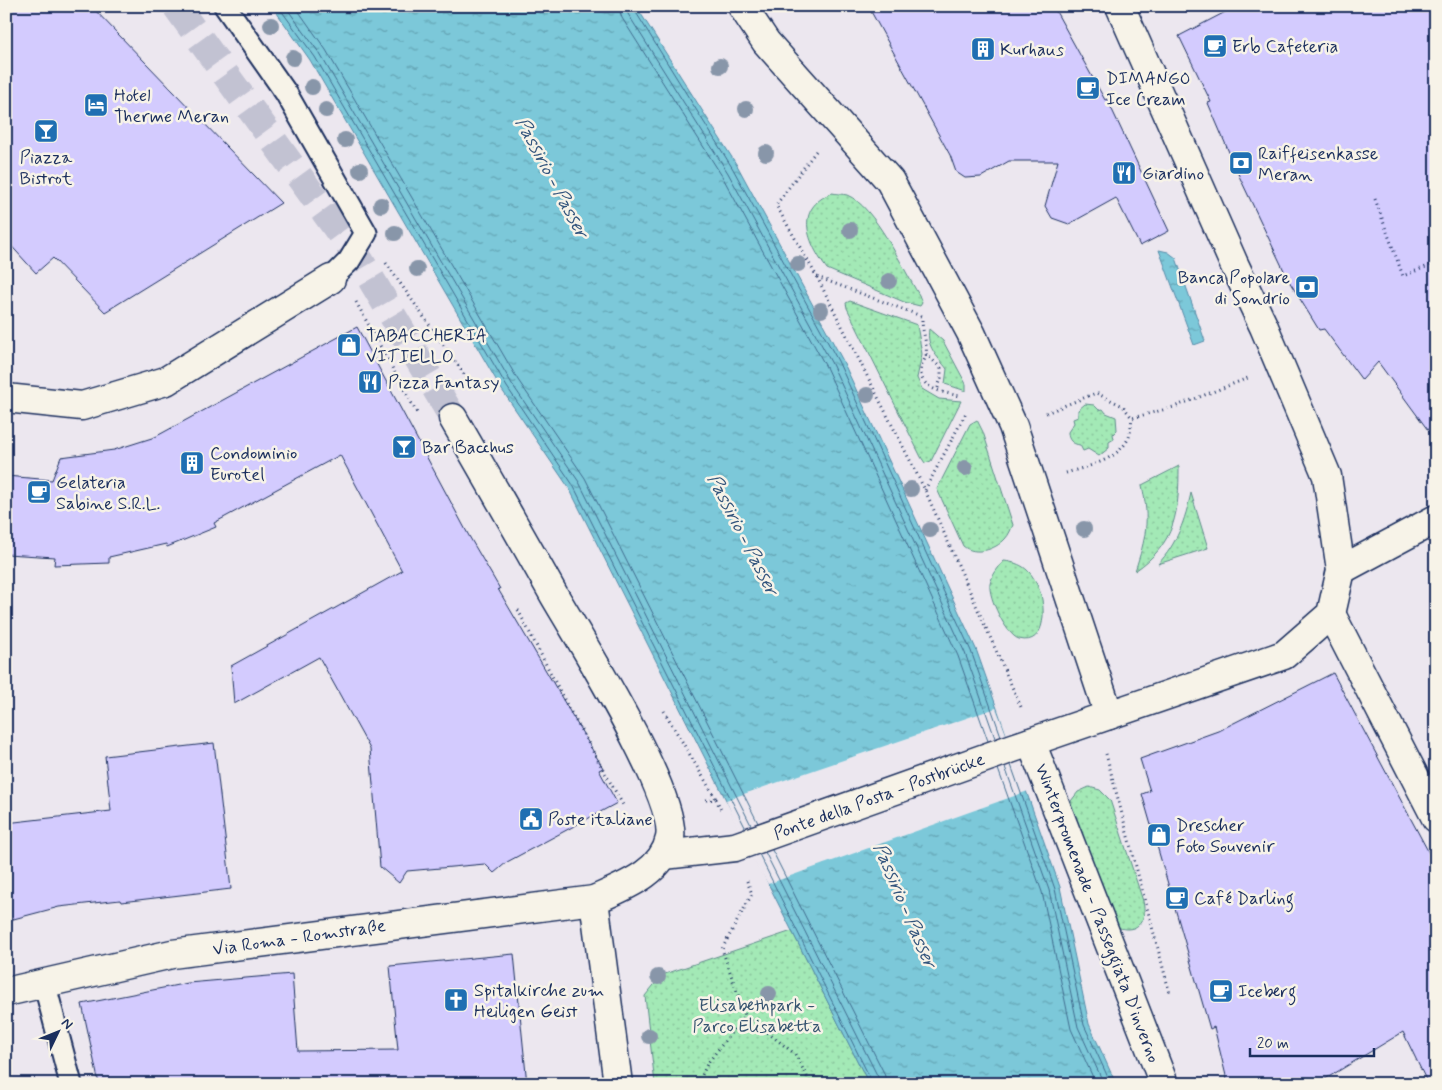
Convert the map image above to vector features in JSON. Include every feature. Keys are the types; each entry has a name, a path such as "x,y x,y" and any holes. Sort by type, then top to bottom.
{"street":[{"path":"742,6 766,42 890,180 971,333 1013,426 1103,717"},
{"path":"1120,6 1234,264 1264,327 1327,476 1341,570 1331,614 1436,818"},
{"path":"6,398 82,406 166,381 331,279"},
{"path":"453,418 642,750 666,805 670,819 670,838 664,855"},
{"path":"1341,570 1435,521"},
{"name":"Ponte della Posta - Postbrücke","path":"664,855 740,845 1284,655 1331,614"},
{"name":"Winterpromenade - Passeggiata D'inverno","path":"1027,744 1164,1084"},
{"name":"Via Roma - Romstraße","path":"6,992 172,954 594,900 637,880 652,869 664,855"},
{"path":"594,900 618,1084"}],"lane":[{"path":"225,6 286,93 366,233 349,261 331,279"},
{"path":"44,982 71,1084"}],"path":[{"path":"837,122 776,205 817,277 925,490 1027,744"},
{"path":"1375,199 1403,276 1436,263"},
{"path":"817,277 971,333"},
{"path":"923,317 922,333 926,354 921,370 925,383 937,391 973,399 998,391"},
{"path":"926,354 941,368 941,378 937,391"},
{"path":"1132,418 1174,407 1224,388"},
{"path":"1013,426 1096,393 1123,406 1132,418 1129,437 1116,453 1110,457 1102,462 1032,484"},
{"path":"925,490 973,399"},
{"path":"1103,717 1172,1003"},
{"path":"706,800 716,799 719,805"},
{"path":"752,894 722,949 745,1015 794,1054 810,1084"},
{"path":"698,1084 707,1064 745,1015"}],"green space":[{"path":"832,193 847,195 857,201 868,212 887,239 919,295 922,303 920,306 904,302 827,269 810,238 808,217 812,208 820,200"},
{"path":"850,301 917,325 922,354 917,378 922,389 939,399 961,401 931,461 925,463 921,457 847,308 846,303"},
{"path":"929,329 943,341 966,384 966,391 945,384 947,369 931,346"},
{"path":"1085,404 1094,405 1099,410 1103,409 1106,413 1116,417 1117,430 1113,434 1114,439 1109,442 1109,448 1099,456 1088,449 1083,451 1080,445 1073,443 1069,437 1068,432 1074,423 1073,419 1078,417 1078,410"},
{"path":"977,420 983,432 1013,525 1008,536 1001,543 990,549 973,551 963,546 937,489 970,424"},
{"path":"1179,466 1176,512 1167,538 1149,560 1135,571 1146,529 1146,509 1142,485"},
{"path":"1191,493 1208,548 1158,564 1175,540 1186,513"},
{"path":"1004,561 1025,568 1032,576 1041,594 1043,612 1040,630 1028,640 1019,639 1009,631 999,615 992,598 990,584"},
{"path":"1089,787 1100,790 1110,800 1143,901 1144,915 1142,921 1134,928 1128,929 1114,926 1072,811 1071,801 1078,792"},
{"name":"Elisabethpark - Parco Elisabetta","path":"792,931 869,1084 655,1084 645,996 662,975"}],"water":[{"name":"Passirio - Passer","path":"272,6 636,6 738,167 842,359 976,649 1060,887 1089,1024 1116,1084 869,1084 569,488 502,390 310,60"},
{"path":"1159,250 1168,252 1176,258 1205,341 1194,345"}],"pier":[{"path":"996,708 1028,791 768,884 745,844 726,800"}],"building":[{"name":"Hotel Therme Meran","path":"6,6 91,6 281,203 105,312 53,258 36,273 6,240"},
{"path":"868,6 1053,6 1105,100 1107,99 1169,231 1140,246 1116,198 1069,224 1052,218 1045,206 1058,161 1009,161 981,177 965,178 956,172 950,155"},
{"path":"1237,6 1436,6 1436,441 1378,362 1362,380 1324,329 1319,330 1289,281 1240,178 1208,103 1211,102 1179,36"},
{"path":"357,327 469,536 500,589 498,589 603,768 599,770 617,803 507,862 494,873 485,864 407,871 399,883 380,867 370,749 319,657 234,704 231,666 402,571 340,455 214,523 216,527 167,547 166,544 109,557 109,563 54,565 55,557 6,554 6,476 52,480 61,457 114,450 155,437"},
{"path":"1333,673 1436,866 1436,1084 1428,1084 1403,1032 1317,1084 1228,1084 1214,1027 1210,1029 1142,794 1150,791 1140,759 1218,731"},
{"path":"214,743 231,889 59,907 6,921 6,823 111,811 105,756"},
{"path":"514,954 527,1084 99,1084 82,1004 188,983 292,974 298,1051 398,1050 390,966"}],"tunnel":[{"path":"176,6 361,262 453,418"}],"place":[{"name":"Erb Cafeteria","path":"1215,46"},
{"name":"Kurhaus","path":"983,49"},
{"name":"DIMANGO Ice Cream","path":"1088,88"},
{"name":"Hotel Therme Meran","path":"96,105"},
{"name":"Piazza Bistrot","path":"46,131"},
{"name":"Raiffeisenkasse Meran","path":"1241,163"},
{"name":"Giardino","path":"1124,173"},
{"name":"Banca Popolare di Sondrio","path":"1307,287"},
{"name":"TABACCHERIA VITIELLO","path":"349,345"},
{"name":"Pizza Fantasy","path":"370,382"},
{"name":"Bar Bacchus","path":"404,447"},
{"name":"Condominio Eurotel","path":"192,463"},
{"name":"Gelateria Sabine S.R.L.","path":"39,492"},
{"name":"Poste italiane","path":"531,819"},
{"name":"Drescher Foto Souvenir","path":"1159,835"},
{"name":"Café Darling","path":"1177,898"},
{"name":"Iceberg","path":"1221,991"},
{"name":"Spitalkirche zum Heiligen Geist","path":"456,1000"}]}
